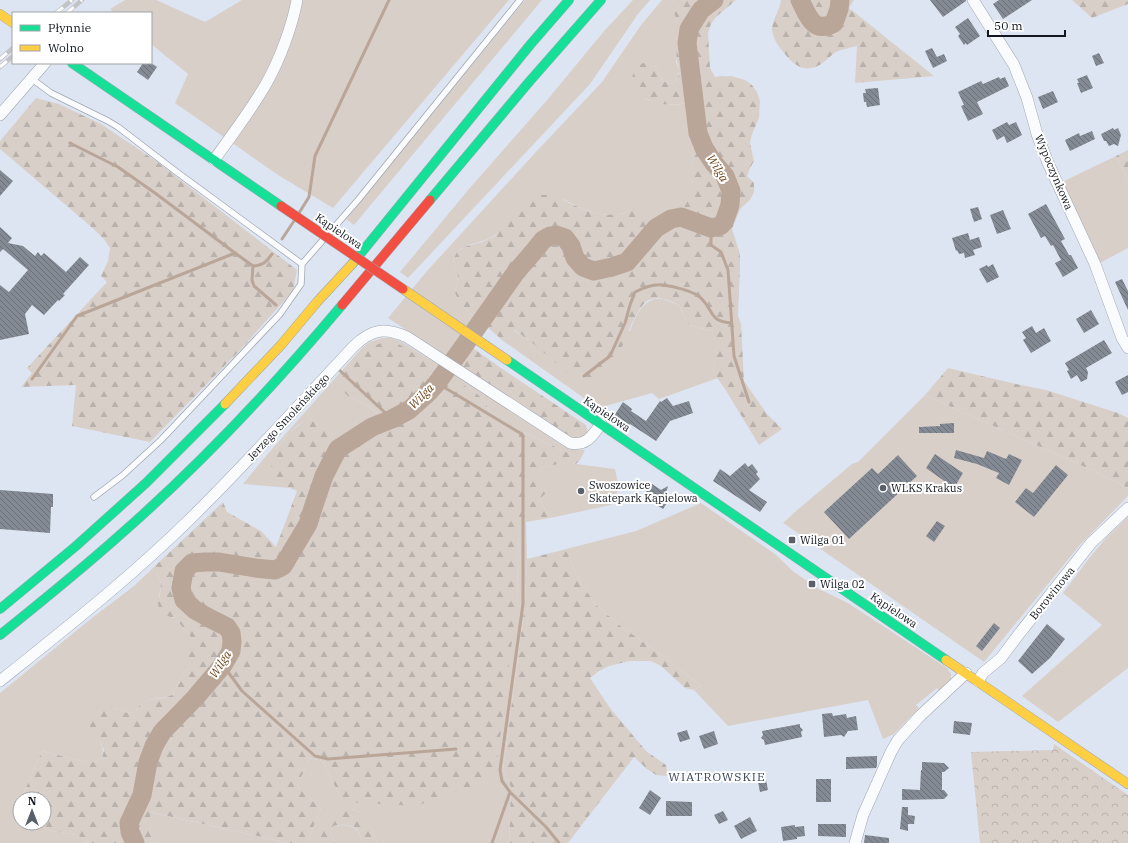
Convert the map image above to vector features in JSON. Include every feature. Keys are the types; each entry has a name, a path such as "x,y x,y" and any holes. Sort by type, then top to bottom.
{"main road":[{"path":"0,609 76,546 146,482 203,427 281,345 356,259 530,45 569,0"},
{"path":"0,635 64,584 160,499 204,456 289,367 362,283 544,64 601,0"},
{"path":"0,14 12,22"},
{"name":"Kąpielowa","path":"73,64 1128,784"}],"street":[{"path":"214,160 266,85 278,59 291,24 297,0"},
{"name":"Wypoczynkowa","path":"973,0 1014,64 1027,98 1037,134 1048,163 1095,264 1122,338 1128,348"},
{"path":"0,115 44,64"},
{"name":"Jerzego Smoleńskiego","path":"0,680 138,568 189,520 273,435 335,366 363,338 373,332 389,331 407,337 570,443 577,444 589,439 601,424"},
{"name":"Borowinowa","path":"978,681 983,673 1001,658 1091,544 1128,508"},
{"path":"855,843 863,815 891,752 898,740 920,716 966,673"}],"lane":[{"path":"94,497 123,475 161,440 280,314 301,284 302,264 358,200 520,0"},
{"path":"32,79 51,93 118,127 302,264"}],"green space":[{"path":"125,0 156,0 205,22 242,0 509,0 333,208 278,175 175,103 188,74 152,45 152,12 113,12 110,9"},
{"path":"525,0 542,0 354,225 346,219"},
{"path":"633,0 650,0 638,14 590,84 408,278 400,272 605,30"},
{"path":"662,0 674,0 673,2 684,19 690,25 688,33 681,40 676,62 679,70 678,78 672,84 663,81 655,65 645,99 657,103 668,104 692,103 693,170 688,203 675,215 666,219 657,220 630,210 622,214 615,215 599,214 576,206 563,199 515,207 504,226 495,235 486,240 462,248 457,252 453,260 458,276 455,292 463,306 478,321 450,358 388,318 427,271 602,82 641,25"},
{"path":"674,0 736,0 716,17 711,24 708,33 710,68 715,77 731,76 745,80 752,85 757,92 760,101 759,118 750,143 754,161 747,176 754,183 754,192 750,200 740,209 732,229 740,254 738,316 741,324 744,381 767,414 782,429 759,445 713,372 716,351 712,331 689,325 679,305 659,298 647,301 637,313 621,349 611,367 584,387 529,340 514,330 502,340 485,325 478,321 463,306 458,300 455,292 458,276 453,260 457,252 464,247 482,242 495,236 515,207 528,195 555,195 588,211 606,215 623,214 639,207 647,208 649,217 655,219 672,216 678,213 686,205 691,189 692,177 692,103 660,104 646,99 632,88 634,72 639,66 646,62 655,65 663,81 672,84 678,78 679,71 676,55 678,46 688,33 690,25 684,19 676,18 673,7"},
{"path":"781,0 854,0 849,8 934,76 855,83 857,46 836,52 824,62 813,68 803,68 798,66 789,59 781,49 775,40 772,30 773,22"},
{"path":"1072,0 1128,0 1128,4 1092,18"},
{"path":"36,98 59,104 101,124 156,161 297,270 293,291 242,348 150,442 72,426 76,385 21,387 32,373 27,368 107,282 101,276 108,261 110,248 104,239 88,224 0,149 0,141"},
{"path":"1128,150 1128,181 1116,156"},
{"path":"1116,156 1128,181 1128,248 1100,263 1062,182"},
{"path":"654,299 663,299 679,305 689,325 712,331 716,342 717,351 713,372 718,378 659,399 652,393 598,408 502,340 513,330 529,340 630,331 636,316 645,304"},
{"path":"382,338 392,338 402,342 473,386 566,448 585,450 580,460 571,454 514,428 491,414 483,399 476,393 437,369 349,397 365,404 384,418 338,442 311,419 295,427 275,450 276,482 290,488 243,484 265,457 362,348 370,342"},
{"path":"390,341 397,343 476,393 483,399 491,414 514,428 571,454 580,460 576,464 558,464 540,468 539,473 545,494 539,499 550,518 519,523 517,600 495,778 416,806 343,802 322,761 310,758 297,786 321,808 307,843 289,843 150,812 151,838 155,843 88,843 85,839 77,835 52,831 52,791 24,791 42,751 85,762 94,762 102,758 104,750 87,722 88,714 93,708 111,706 127,713 135,712 140,705 147,700 164,698 172,695 182,677 186,653 191,637 175,618 160,612 158,604 161,588 160,580 156,573 156,565 223,502 227,512 261,531 276,547 297,491 276,482 271,475 272,458 275,450 290,432 304,421 311,419 338,441 384,418 365,404 349,397 343,391 339,381 354,360 366,350 381,343"},
{"path":"463,341 586,425 588,433 582,438 571,438 450,358"},
{"path":"948,368 1046,390 1118,413 1128,418 1128,488 925,395"},
{"path":"925,395 1128,488 1128,496 1080,545 984,662 783,523 852,464 858,462"},
{"name":"Swoszowice Skatepark Kąpielowa","path":"557,464 576,464 615,469 619,488 611,505 550,518 539,499 539,473 540,468"},
{"path":"701,503 775,554 794,572 819,589 848,603 947,668 951,674 951,680 939,691 937,688 916,705 919,708 894,734 883,739 868,700 728,726 694,690 701,686 658,652 623,628 596,605 573,568 566,549 636,531"},
{"path":"1128,517 1128,668 1058,722 1022,696 1102,625 1063,593 1107,537"},
{"path":"519,522 526,522 527,559 525,603 503,770 511,787 509,843 377,843 366,818 353,809 324,829 319,843 307,843 321,808 297,786 310,758 322,761 343,802 517,600"},
{"path":"566,549 573,568 596,605 623,628 658,652 701,686 694,690 685,688 661,666 651,661 630,661 609,666 590,678 610,708 646,751 666,765 668,776 656,775 634,757 568,843 509,843 511,787 503,770 525,603 527,559"},
{"path":"156,565 156,573 160,580 161,588 159,596 167,616 175,618 191,637 182,677 172,695 151,699 139,706 135,712 127,713 111,706 97,736 102,747 102,758 94,762 85,762 42,751 24,791 12,791 12,831 52,831 77,835 85,839 88,843 0,843 0,693 92,618 134,586"},
{"path":"1054,744 1128,795 1128,843 980,843 971,752 1053,750"},
{"path":"345,808 353,809 359,812 367,819 377,843 361,843 359,832 353,827 344,825 333,826 330,834 335,843 319,843 327,821 334,813"},
{"path":"149,812 289,843 155,843 151,838"},
{"path":"333,826 350,826 356,829 360,835 361,843 335,843 330,834"}],"building":[{"path":"930,0 966,0 966,1 943,17"},
{"path":"999,0 1032,0 1003,19 993,4"},
{"path":"968,18 980,36 967,45 966,43 964,45 958,36 960,34 955,27"},
{"path":"932,48 937,57 944,54 947,61 933,68 925,51"},
{"path":"1099,53 1104,63 1096,66 1092,56"},
{"path":"142,64 152,64 157,67 148,80 137,72"},
{"path":"1087,75 1093,88 1081,93 1077,79"},
{"path":"999,77 1000,79 1005,77 1009,86 977,102 983,114 968,121 961,106 964,105 958,92 981,81 983,84"},
{"path":"878,88 880,105 867,107 866,102 864,102 863,93 866,93 865,89"},
{"path":"1053,91 1058,102 1043,109 1038,97"},
{"path":"1007,122 1009,125 1016,122 1022,135 1007,143 1004,136 997,140 992,130"},
{"path":"1113,128 1114,130 1118,128 1121,135 1118,146 1114,144 1109,146 1106,141 1104,141 1101,134"},
{"path":"1092,131 1095,139 1070,151 1065,140 1079,133 1080,136"},
{"path":"0,170 13,181 0,196"},
{"path":"1046,204 1065,239 1061,241 1078,268 1063,277 1055,263 1061,260 1053,245 1051,246 1045,236 1041,238 1028,214"},
{"path":"978,207 982,219 974,222 970,209"},
{"path":"1003,210 1011,229 997,234 990,215"},
{"path":"0,227 12,238 8,243 23,246 35,256 38,252 41,256 44,253 66,272 80,257 89,265 63,294 65,295 59,301 58,300 44,315 32,305 25,314 29,334 0,340 0,285 9,292 28,270 3,249 0,252"},
{"path":"968,233 970,240 979,237 982,247 973,250 975,255 965,258 964,253 959,254 957,250 956,251 952,238"},
{"path":"993,264 999,277 987,283 979,269"},
{"path":"1122,279 1128,291 1128,310 1115,282"},
{"path":"1091,310 1099,324 1084,333 1076,319"},
{"path":"1032,326 1036,333 1044,328 1051,341 1031,353 1023,340 1026,338 1022,332"},
{"path":"1104,340 1112,353 1086,368 1088,372 1087,379 1081,382 1077,375 1071,379 1067,371 1069,370 1065,363"},
{"path":"1128,375 1128,392 1122,395 1115,382"},
{"path":"667,398 673,406 689,401 693,413 670,421 656,441 630,424 629,426 614,416 623,402 632,409 631,411 646,421 660,401 661,402"},
{"path":"954,423 954,433 919,433 919,427 940,426 940,424"},
{"path":"956,450 984,458 987,451 1006,459 1009,454 1022,460 1009,485 996,478 999,473 977,464 954,458"},
{"path":"935,454 963,473 954,488 926,468"},
{"name":"WLKS Krakus","path":"898,455 917,476 849,539 824,512 872,468 878,474"},
{"path":"745,463 748,467 752,464 758,472 756,474 760,479 749,490 767,502 760,512 713,481 720,469 730,476"},
{"path":"1056,465 1068,475 1034,517 1015,502 1026,488 1033,493"},
{"path":"652,484 661,490 668,486 666,493 671,497 663,509 643,496"},
{"path":"0,490 53,494 50,533 0,529"},
{"path":"937,521 945,526 934,542 926,536"},
{"path":"994,623 1000,628 982,651 976,646"},
{"path":"1047,624 1065,639 1050,658 1032,674 1018,661"},
{"path":"832,713 833,716 846,714 847,718 856,716 858,730 848,731 844,737 841,735 824,737 822,714"},
{"path":"954,721 972,723 970,735 953,733"},
{"path":"800,724 800,727 803,730 801,732 802,737 765,745 764,740 761,738 763,735 762,731"},
{"path":"687,730 690,739 680,742 677,733"},
{"path":"714,731 718,744 704,749 699,736"},
{"path":"877,756 876,768 846,769 846,757"},
{"path":"922,762 944,763 949,768 942,772 942,790 944,790 948,795 944,799 902,800 902,789 920,790"},
{"path":"816,779 831,779 831,802 816,802"},
{"path":"766,780 768,790 760,792 758,782"},
{"path":"650,790 661,798 650,815 639,808"},
{"path":"666,801 692,802 692,816 666,816"},
{"path":"902,807 908,807 908,815 915,816 914,824 908,824 908,831 900,829"},
{"path":"723,811 728,820 719,824 714,815"},
{"path":"750,817 757,831 741,839 734,826"},
{"path":"818,824 846,824 846,837 818,836"},
{"path":"795,825 795,827 804,826 805,836 783,841 781,827"},
{"path":"865,835 889,838 889,843 864,843"}],"waterway":[{"path":"299,213 309,197 315,156 389,0"},
{"name":"Wilga","path":"135,843 130,832 129,823 142,795 148,762 154,746 162,732 195,698 223,665 231,651 231,633 227,627 195,610 184,600 181,588 184,571 192,563 205,562 219,562 275,570 283,566 308,524 324,476 338,449 372,427 409,410 428,393 437,383 516,272 543,240 550,236 556,235 565,238 571,246 575,258 583,267 594,271 627,262 656,228 671,219 681,217 711,228 720,226 724,222 730,205 731,191 725,176 704,148 698,133 687,43 689,29 701,10 714,0"},
{"name":"Wilga","path":"800,0 812,22 821,26 827,26 834,23 839,9 840,0"},
{"path":"70,143 118,167 235,253"},
{"path":"282,239 294,221"},
{"path":"711,228 711,245 721,252 728,270 734,356 749,402"},
{"path":"32,379 77,316 235,253 253,266 264,263 272,254"},
{"path":"253,266 252,280 254,286 276,305"},
{"path":"584,376 610,356 625,323 635,292 645,288 655,285 662,285 689,291 702,299 713,316 719,320 732,323"},
{"path":"337,368 392,419"},
{"path":"437,383 520,433 523,437 523,604 500,770 502,781 510,792 546,827 559,843"},
{"path":"223,665 242,691 315,756 328,759 456,749"},
{"path":"492,843 510,792"}],"railway":[{"path":"57,12 72,0"},
{"path":"68,12 82,0"},
{"path":"0,59 12,49"},
{"path":"0,67 12,57"}],"traffic: fast":[{"path":"353,263 530,45 569,0"},
{"path":"430,200 529,82 601,0"},
{"path":"73,64 281,206"},
{"path":"0,635 91,560 180,480 263,395 342,305"},
{"path":"507,360 946,660"},
{"path":"0,609 76,546 146,483 225,404"}],"traffic: slow":[{"path":"0,14 12,22"},
{"path":"225,404 281,345 317,302 353,263"},
{"path":"403,289 507,360"},
{"path":"946,660 1128,784"}],"traffic: jam":[{"path":"342,305 430,200"},
{"path":"281,206 403,289"}],"place":[{"name":"WLKS Krakus","path":"883,488"},
{"name":"Swoszowice Skatepark Kąpielowa","path":"581,491"},
{"name":"Wilga 01","path":"792,540"},
{"name":"Wilga 02","path":"812,584"}],"district":[{"name":"WIATROWSKIE","path":"717,776"}]}
